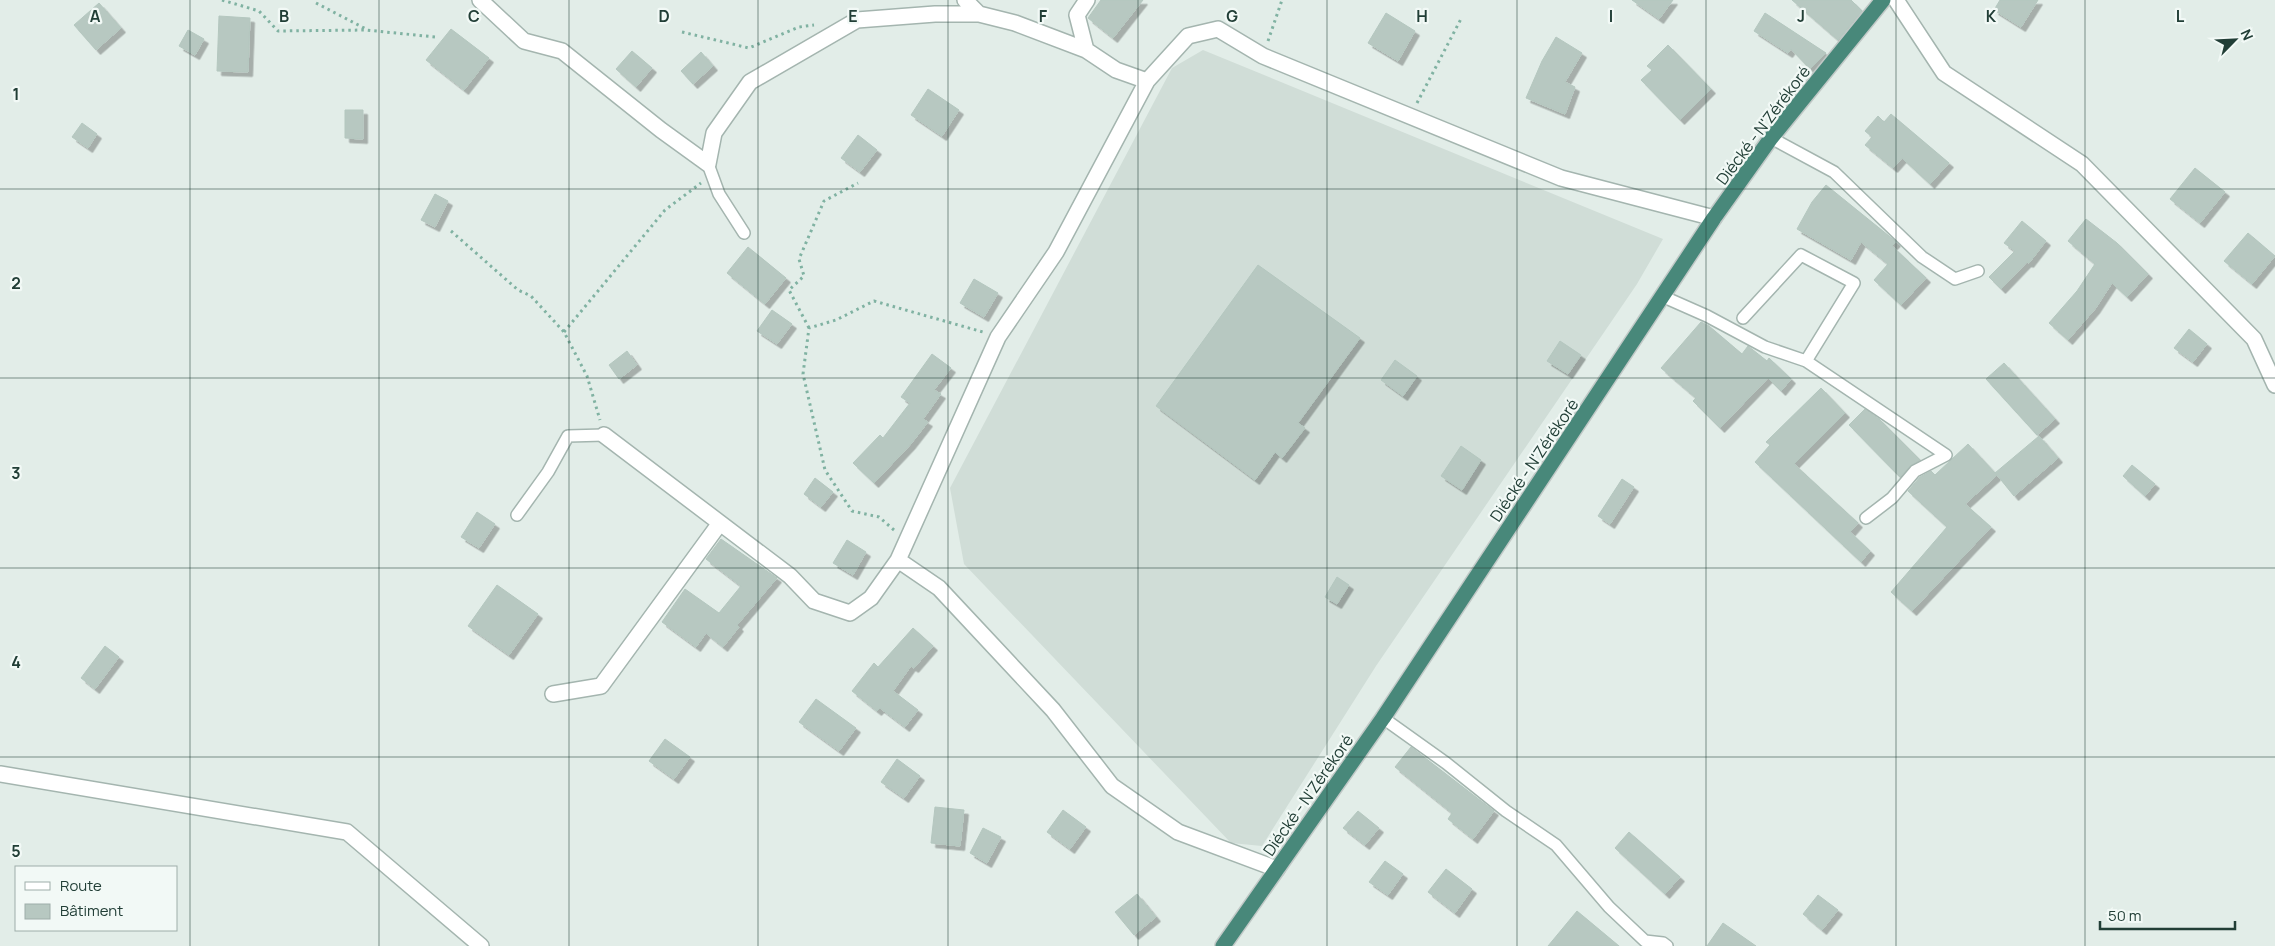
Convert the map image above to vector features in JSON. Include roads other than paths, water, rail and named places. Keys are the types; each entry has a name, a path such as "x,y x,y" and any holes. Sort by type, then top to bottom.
{"highway":[{"name":"Diécké - N'Zérékoré","path":"1223,946 1384,718 1664,297 1714,218 1771,138 1883,0"}],"street":[{"path":"480,0 524,41 562,51 661,130 708,164 714,134 750,82 857,20 935,14 979,14 1015,24 1086,50 1116,70 1147,81"},
{"path":"965,0 979,14"},
{"path":"1086,50 1077,15 1087,0"},
{"path":"1896,0 1944,73 2082,164 2254,339 2275,386"},
{"path":"604,435 790,576 814,601 850,613 871,598 898,560 998,337 1056,252 1147,81 1188,36 1218,29 1263,56 1562,178 1714,218"},
{"path":"553,694 601,686 720,523"},
{"path":"898,560 939,588 1053,710 1112,786 1178,832 1278,869"},
{"path":"0,774 347,832 481,946"}],"lane":[{"path":"1771,138 1834,172 1922,257 1955,279 1978,271"},
{"path":"708,164 719,194 744,233"},
{"path":"1743,318 1801,255 1854,284 1806,361"},
{"path":"1664,297 1707,316 1765,347 1806,361 1845,389 1946,455 1915,471 1892,498 1866,518"},
{"path":"517,515 548,472 568,436 604,435"},
{"path":"1384,718 1446,762 1506,811 1556,845 1609,906 1645,941 1664,943 1667,946"}]}
